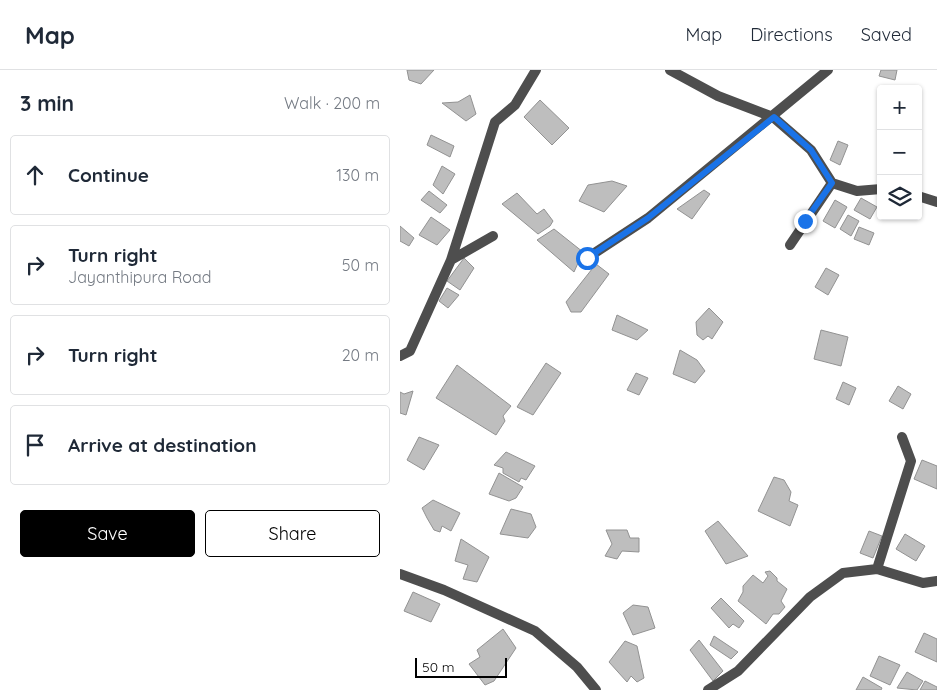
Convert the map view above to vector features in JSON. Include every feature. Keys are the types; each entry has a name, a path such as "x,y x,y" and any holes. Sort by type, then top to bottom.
{"street":[{"path":"400,356 410,352 451,260 495,122 515,104 536,70"},
{"path":"670,70 718,96 774,117 811,150 832,183 857,191 877,189"},
{"path":"587,258 648,218 774,117 828,70"},
{"path":"790,245 832,183"},
{"path":"922,197 937,202"},
{"path":"451,260 493,236"},
{"path":"876,569 911,461 902,437"},
{"path":"708,690 738,671 810,597 842,573 876,569 923,583 937,581"},
{"path":"400,574 535,632 577,667 596,690"}],"building":[{"path":"407,70 434,70 421,84 409,80"},
{"path":"881,70 897,70 895,80 879,76"},
{"path":"470,95 476,114 466,121 442,103 458,102"},
{"path":"540,100 569,128 552,145 524,117"},
{"path":"431,135 454,146 450,157 427,145"},
{"path":"838,141 848,145 840,165 830,160"},
{"path":"442,166 455,174 443,194 433,185"},
{"path":"612,181 627,186 604,212 579,201 588,185"},
{"path":"704,190 710,194 692,219 677,209"},
{"path":"429,191 447,205 440,213 421,200"},
{"path":"517,193 537,214 544,209 553,221 550,226 538,234 502,204"},
{"path":"861,198 877,207 870,219 854,210"},
{"path":"835,200 847,207 835,228 823,221"},
{"path":"848,215 859,221 851,236 840,229"},
{"path":"431,217 450,230 437,245 419,235"},
{"path":"400,226 414,238 409,246 400,241"},
{"path":"859,227 874,233 869,245 854,239"},
{"path":"554,229 583,252 574,272 537,240"},
{"path":"464,258 474,268 460,290 447,281"},
{"path":"596,264 609,274 581,312 571,312 566,302"},
{"path":"826,268 839,275 828,295 815,287"},
{"path":"447,288 459,295 448,308 439,301"},
{"path":"709,308 723,322 712,339 708,336 703,340 697,335 696,322"},
{"path":"617,315 648,330 637,340 612,330"},
{"path":"821,330 848,337 841,366 814,359"},
{"path":"680,350 697,360 705,371 695,383 673,374"},
{"path":"546,363 561,373 533,415 517,407"},
{"path":"457,365 511,406 503,416 505,421 496,435 436,398"},
{"path":"636,373 648,378 639,395 627,390"},
{"path":"843,382 856,388 849,405 836,399"},
{"path":"898,386 911,394 903,409 889,401"},
{"path":"413,391 406,415 400,413 400,392 404,394"},
{"path":"419,437 439,445 424,470 407,460"},
{"path":"506,452 535,466 526,480 521,478 519,482 503,473 503,468 494,465"},
{"path":"922,460 937,466 937,489 914,479"},
{"path":"499,473 523,487 516,498 509,501 489,494"},
{"path":"774,477 784,480 791,492 789,501 798,505 790,526 758,511"},
{"path":"433,500 460,513 451,531 442,526 440,532 434,530 427,518 422,508"},
{"path":"511,509 531,514 536,527 528,538 500,534"},
{"path":"718,521 748,556 726,564 705,531"},
{"path":"606,530 627,530 630,538 639,538 639,552 622,551 617,559 605,556 612,544"},
{"path":"869,531 882,536 873,558 860,553"},
{"path":"905,534 925,546 916,561 896,549"},
{"path":"461,539 489,557 477,582 463,579 468,565 455,561"},
{"path":"770,571 777,578 777,581 787,589 781,601 785,607 779,614 773,614 766,624 738,601 743,592 743,586 753,575 763,583 768,576 765,572"},
{"path":"413,592 440,604 431,622 404,611"},
{"path":"721,598 744,621 739,628 733,624 729,628 711,608"},
{"path":"633,605 648,607 655,628 633,635 623,613"},
{"path":"503,629 516,648 494,681 485,685 469,664 480,657 477,650"},
{"path":"924,633 937,639 937,662 915,652"},
{"path":"714,636 738,652 731,659 710,645"},
{"path":"699,640 723,671 713,681 690,650"},
{"path":"625,641 637,646 644,678 637,682 631,676 627,682 609,662"},
{"path":"879,656 900,665 890,685 870,676"},
{"path":"907,672 923,681 917,690 897,688"},
{"path":"863,677 882,688 881,690 856,690"},
{"path":"925,681 937,687 937,690 920,690"}],"route":[{"path":"587,258 648,218 774,117 811,150 832,183 805,221"}]}
